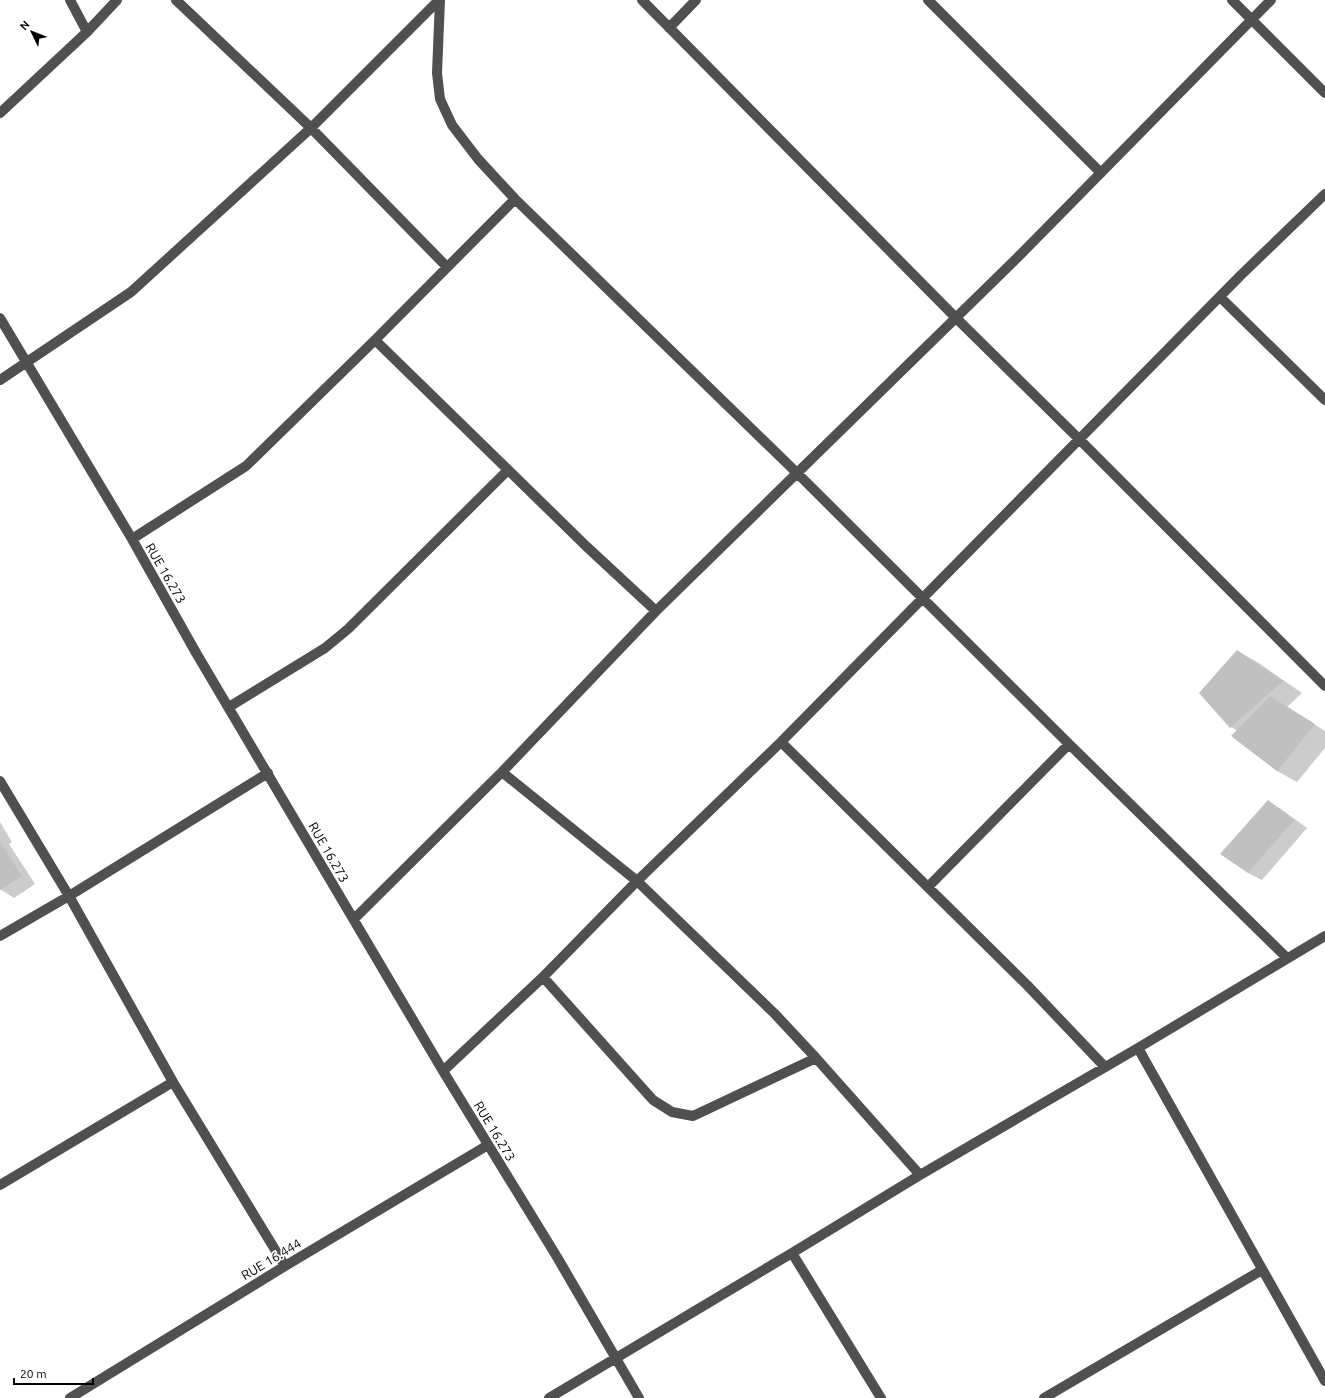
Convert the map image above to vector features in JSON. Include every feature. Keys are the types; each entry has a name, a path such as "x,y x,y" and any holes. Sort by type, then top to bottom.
{"street":[{"path":"70,0 87,32"},
{"path":"0,113 87,32 117,0"},
{"path":"176,0 311,128 447,267"},
{"path":"0,380 131,292 311,128 439,0"},
{"path":"439,0 437,73 440,99 452,125 478,159 515,199 797,473 1069,744 1287,958"},
{"path":"642,0 956,318 1325,686"},
{"path":"669,28 696,0"},
{"path":"928,0 1101,173"},
{"path":"1232,0 1325,93"},
{"path":"354,919 502,772 656,611 956,318 1271,0"},
{"path":"443,1071 543,977 637,881 781,742 1220,297 1325,194"},
{"path":"132,539 246,466 375,340 515,199"},
{"path":"1220,297 1325,400"},
{"name":"RUE 16.273","path":"0,318 132,539 195,651 443,1071 557,1257 639,1398"},
{"path":"375,340 586,546 656,611"},
{"path":"229,707 319,652 337,639 508,470"},
{"path":"781,742 1027,986 1105,1067"},
{"path":"928,888 1069,744"},
{"path":"502,772 637,881 775,1014 920,1175"},
{"path":"0,936 69,896 268,773"},
{"path":"0,782 69,896 173,1082 285,1266"},
{"path":"548,1398 616,1359 920,1175 1138,1048 1325,936"},
{"path":"543,977 653,1100 663,1108 672,1112 693,1116 816,1058"},
{"path":"1138,1048 1325,1381"},
{"path":"0,1185 173,1082"},
{"name":"RUE 16.444","path":"70,1398 285,1266 488,1145"},
{"path":"792,1253 882,1398"},
{"path":"1044,1398 1262,1270"}],"building":[{"path":"1237,650 1283,681 1230,728 1199,693"},
{"path":"1270,696 1315,724 1277,771 1231,736"},
{"path":"1268,800 1294,820 1248,873 1220,854"},
{"path":"0,842 22,876 0,890"}]}
